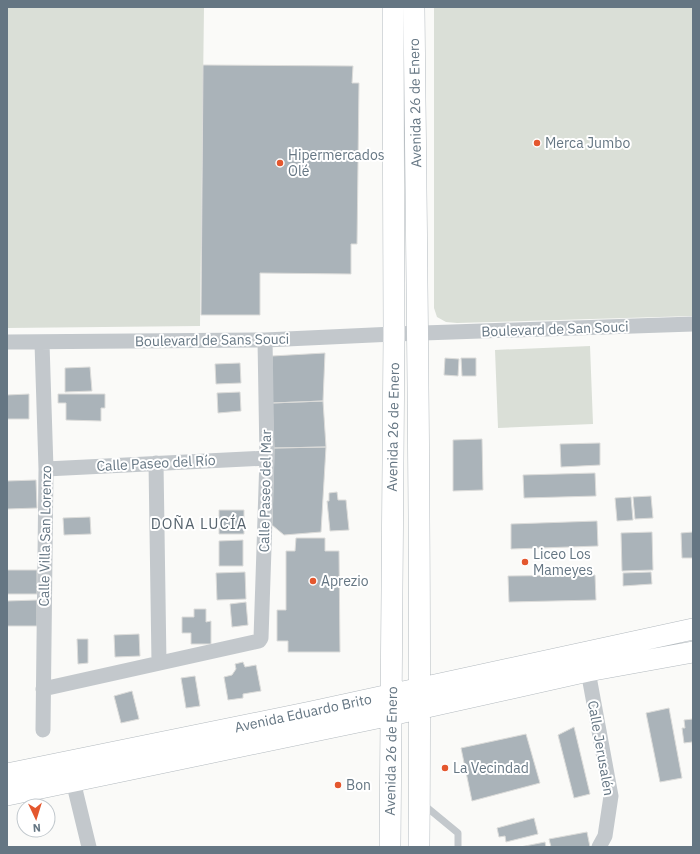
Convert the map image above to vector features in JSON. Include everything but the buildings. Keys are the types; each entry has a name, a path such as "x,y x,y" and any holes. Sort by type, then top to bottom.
{"street":[{"name":"Avenida 26 de Enero","path":"390,847 394,334 393,7"},
{"name":"Avenida 26 de Enero","path":"414,7 418,333 420,687 419,847"},
{"name":"Boulevard de San Souci","path":"418,333 693,324"},
{"name":"Boulevard de Sans Souci","path":"7,342 42,343 265,340 418,333"},
{"name":"Calle Paseo del Mar","path":"159,663 259,642 267,458 265,340"},
{"name":"Calle Villa San Lorenzo","path":"42,343 46,469 42,689 43,730"},
{"name":"Calle Paseo del Río","path":"46,469 267,458"},
{"path":"42,689 159,663 156,463"},
{"name":"Avenida Eduardo Brito","path":"7,774 311,712 392,693 693,629"},
{"name":"Avenida Eduardo Brito","path":"7,795 588,671 693,652"},
{"name":"Calle Jerusalén","path":"588,671 611,796 605,836 599,847"},
{"path":"74,781 89,847"}],"lane":[{"path":"420,802 458,833 458,847"}],"shaded area":[{"path":"7,7 204,7 200,326 7,328"},
{"path":"434,7 693,7 693,316 457,323 446,322 437,317 434,308"},
{"path":"590,346 593,424 498,428 495,350"}],"place":[{"name":"Merca Jumbo","path":"537,143"},
{"name":"Hipermercados Olé","path":"280,163"},
{"name":"Liceo Los Mameyes","path":"525,562"},
{"name":"Aprezio","path":"313,581"},
{"name":"La Vecindad","path":"445,768"},
{"name":"Bon","path":"338,785"}],"district":[{"name":"DOÑA LUCÍA","path":"199,523"}]}
